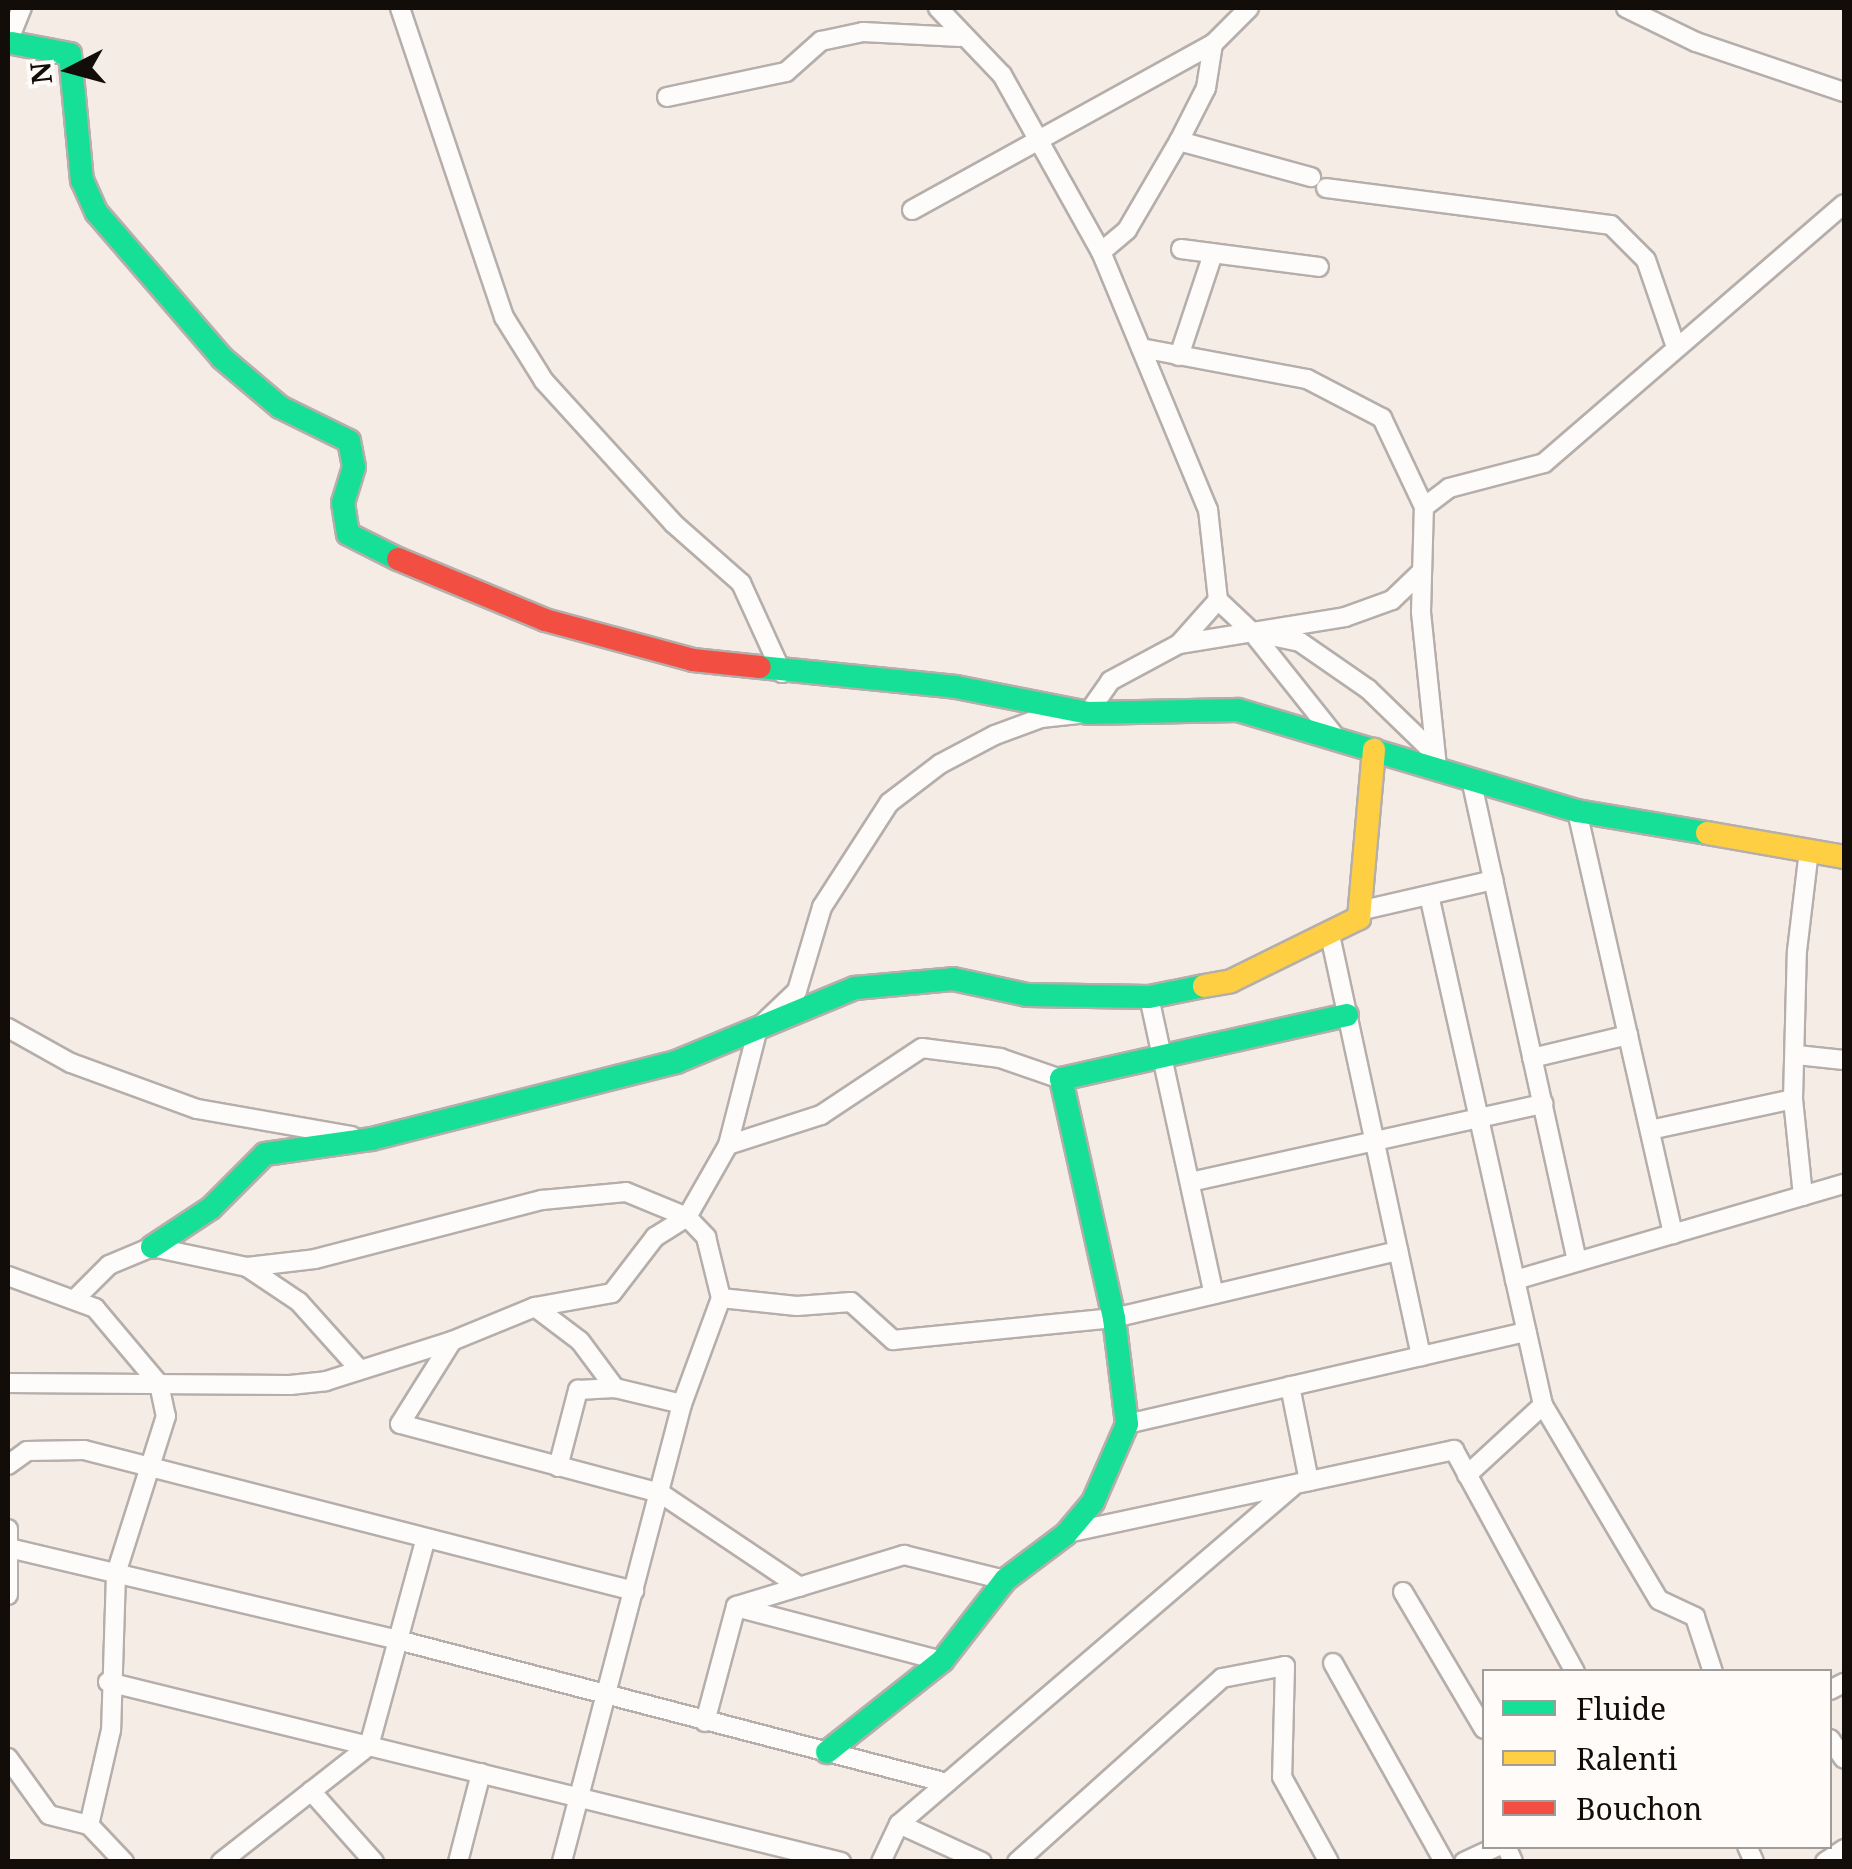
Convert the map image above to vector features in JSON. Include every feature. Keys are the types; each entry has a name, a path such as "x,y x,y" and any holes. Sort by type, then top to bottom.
{"street":[{"path":"22,8 10,43 70,54 82,180 97,213 222,358 280,407 349,441 354,466 344,502 348,534 545,620 693,660 782,673 956,687 1088,713"},
{"path":"400,8 504,318 544,380 672,523 741,583 782,673"},
{"path":"938,8 960,37 1002,76 1101,252 1208,510 1218,600 1252,632 1337,739"},
{"path":"912,210 1041,143 1214,44 1249,8"},
{"path":"1626,8 1696,42 1844,92"},
{"path":"667,98 786,72 821,41 863,32 960,37"},
{"path":"1101,252 1127,230 1179,142 1206,88 1214,44"},
{"path":"1179,142 1319,183 1610,225 1646,260 1676,346"},
{"path":"1424,507 1448,488 1544,463 1844,204"},
{"path":"1181,249 1318,267"},
{"path":"1179,356 1213,254"},
{"path":"1142,348 1307,379 1382,418 1424,507 1420,573 1436,760"},
{"path":"1088,713 1110,681 1180,644 1345,617 1392,600 1420,573"},
{"path":"1180,644 1218,600"},
{"path":"1252,632 1300,642 1368,690 1436,760 1470,778 1577,811 1844,857"},
{"path":"8,1382 290,1385 360,1370 452,1341 535,1307 612,1293 654,1237 686,1217 728,1145 758,1028 797,991 822,907 889,803 940,764 995,735 1042,718 1088,713 1238,710 1374,750 1436,760"},
{"path":"75,1299 108,1264 152,1247 211,1208 265,1154 372,1139 676,1062 854,988 902,980 953,979 1027,995 1149,997 1232,982 1359,918 1374,750"},
{"path":"1470,778 1577,1262"},
{"path":"1577,811 1674,1234"},
{"path":"1804,1196 1793,1099 1797,951 1810,851"},
{"path":"1359,911 1493,880"},
{"path":"1429,895 1543,1405 1659,1600 1695,1618 1712,1669"},
{"path":"1330,935 1421,1356"},
{"path":"1149,997 1214,1294"},
{"path":"728,1145 821,1116 922,1048 1000,1058 1060,1079 1348,1015"},
{"path":"8,1028 71,1062 197,1109 372,1139"},
{"path":"1532,1058 1628,1035"},
{"path":"1797,1055 1844,1060"},
{"path":"827,1752 942,1661 1005,1580 1066,1534 1094,1502 1126,1424 1114,1318 1060,1079"},
{"path":"1650,1130 1793,1099"},
{"path":"1190,1182 1542,1104"},
{"path":"1515,1280 1844,1184"},
{"path":"152,1247 247,1268 315,1259 542,1200 626,1192 686,1217 706,1237 720,1298 682,1404 562,1862"},
{"path":"720,1298 797,1306 851,1302 893,1340 1114,1318 1398,1252"},
{"path":"247,1268 299,1302 360,1370"},
{"path":"8,1276 96,1308 123,1335 159,1384 166,1416 116,1574 108,1682 111,1730 89,1825"},
{"path":"535,1307 580,1341 616,1388"},
{"path":"1126,1424 1527,1332"},
{"path":"452,1341 400,1424 660,1493 800,1587"},
{"path":"1290,1386 1302,1483"},
{"path":"558,1466 578,1390 616,1388 682,1404"},
{"path":"1468,1475 1543,1405"},
{"path":"8,1465 27,1450 84,1450 147,1468 219,1480 425,1541 634,1592"},
{"path":"1066,1534 1454,1450 1573,1669"},
{"path":"882,1862 899,1824 1302,1483"},
{"path":"8,1529 8,1595"},
{"path":"229,1859 369,1746 425,1541"},
{"path":"9,1548 398,1640 947,1783"},
{"path":"736,1606 904,1555 1005,1580"},
{"path":"1403,1592 1482,1726"},
{"path":"736,1606 942,1661"},
{"path":"705,1722 736,1606"},
{"path":"1333,1662 1444,1862"},
{"path":"1017,1862 1222,1678 1285,1666 1282,1777 1329,1862"},
{"path":"108,1682 841,1862"},
{"path":"8,1758 49,1815 89,1825 124,1862"},
{"path":"458,1862 481,1773"},
{"path":"311,1791 374,1862"},
{"path":"899,1824 982,1862"},
{"path":"1464,1862 1492,1849"},
{"path":"1825,1862 1844,1849"}],"traffic: fast":[{"path":"12,43 70,54 82,180 97,213 222,358 280,407 349,441 354,467 343,503 348,534 398,559"},
{"path":"760,667 956,687 1088,713 1238,710 1577,811 1707,833"},
{"path":"152,1247 211,1208 265,1154 372,1139 676,1062 855,988 953,979 1027,995 1149,997 1204,986"},
{"path":"827,1752 942,1661 1005,1580 1066,1534 1093,1502 1127,1424 1114,1318 1061,1079 1347,1015"}],"traffic: slow":[{"path":"1204,986 1231,981 1359,918 1374,750"},
{"path":"1707,833 1844,857"}],"traffic: jam":[{"path":"398,559 545,620 693,660 760,667"}]}
